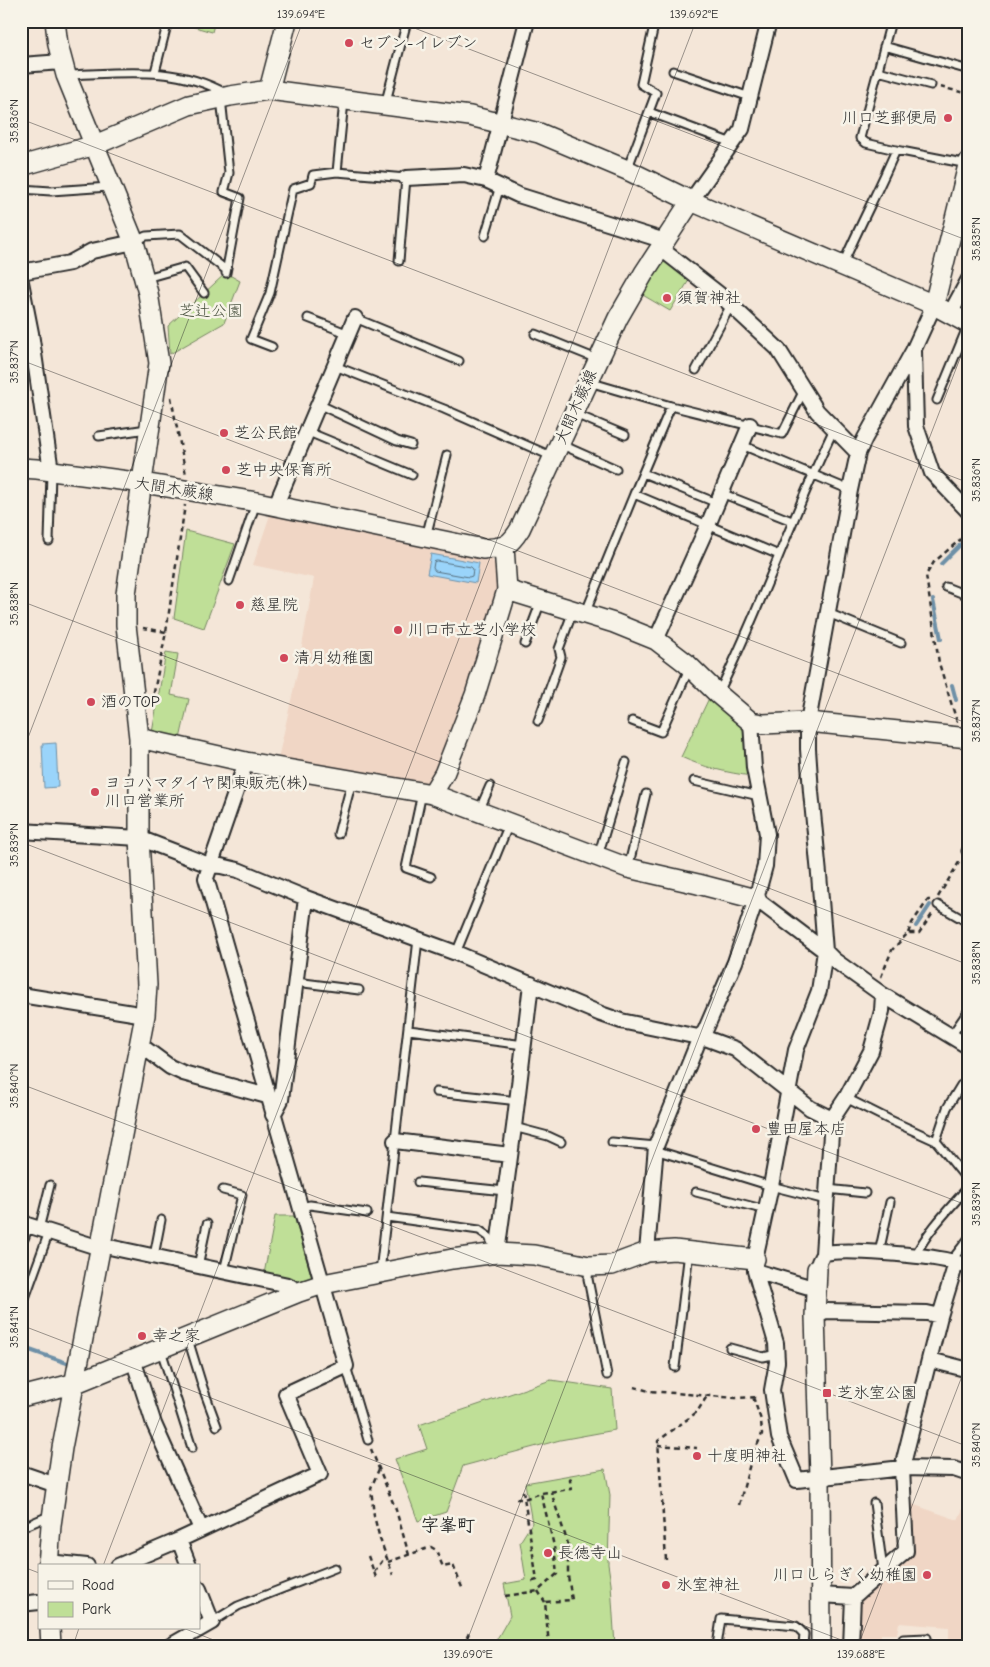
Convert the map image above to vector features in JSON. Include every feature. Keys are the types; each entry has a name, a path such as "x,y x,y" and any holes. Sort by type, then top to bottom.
{"street":[{"path":"48,1564 52,1514 62,1448 76,1383 139,1044 147,985 139,838 139,738 126,626 126,594 129,562 143,483 159,363 148,293 134,242 64,68 55,21"},
{"path":"269,90 287,21"},
{"path":"486,180 527,21"},
{"path":"691,201 742,129 769,21"},
{"path":"21,65 64,68"},
{"path":"21,166 95,145 189,105 269,90 470,116 501,122 539,133 942,309 969,324"},
{"path":"942,309 968,162"},
{"path":"406,178 464,175 486,180 518,195 662,244 778,349 817,411 858,453"},
{"name":"大間木蕨線","path":"21,468 143,483 256,502 483,549 504,547 514,539 520,529 587,382 626,303 691,201"},
{"path":"21,272 70,263 92,251 134,242"},
{"path":"969,279 942,309 914,351 864,438 858,453 808,722 811,792 820,874 825,951 819,991 796,1050 771,1186 754,1265 776,1343 778,1362 772,1390 779,1437 797,1480 902,1468 954,1468 969,1474"},
{"path":"21,282 26,333 51,471"},
{"path":"275,506 355,318"},
{"path":"914,351 916,426 932,473 969,512"},
{"path":"656,640 708,525 750,425"},
{"path":"427,793 444,774 475,695 507,590 504,547"},
{"path":"507,590 614,623 656,640 690,666 718,694 751,722 763,724 808,722 966,737"},
{"path":"647,1252 655,1148 700,1037 705,1031 735,962 765,866 767,834 754,768 751,722"},
{"path":"139,738 246,762 427,793 628,868 756,899 825,951 834,960 883,995 969,1047"},
{"path":"123,1564 179,1540 320,1474 286,1394 346,1366 302,1207 267,1096 206,878 246,762"},
{"path":"21,831 139,838 209,865 238,870 306,898 456,953 601,1014 700,1037 735,1050 810,1108 832,1119"},
{"path":"273,1115 281,1100 306,898"},
{"path":"497,1253 518,1100 531,984"},
{"path":"21,995 144,1015"},
{"path":"822,1646 816,1289 832,1119 846,1098 871,1051 882,1011 883,995"},
{"path":"139,1044 170,1067 267,1096"},
{"path":"395,1141 510,1155"},
{"path":"31,1229 100,1246 288,1285 299,1292"},
{"path":"21,1397 76,1383 322,1284 452,1259 497,1253 534,1255 590,1266 612,1265 647,1252 674,1250 754,1265 816,1289"},
{"path":"820,1262 828,1252 915,1256 958,1263 940,1316 902,1468 906,1551 852,1597 821,1595"},
{"path":"815,1316 826,1311 927,1312 940,1316"},
{"path":"134,1359 154,1424 201,1529"},
{"path":"930,1360 969,1370"},
{"path":"21,1473 56,1486"},
{"path":"179,1540 188,1564"},
{"path":"200,1592 212,1622 200,1629"},
{"path":"851,1646 852,1597"},
{"path":"21,1604 38,1602"},
{"path":"50,1630 51,1646"},
{"path":"170,1646 198,1630"}],"lane":[{"path":"155,72 168,21"},
{"path":"385,105 407,21"},
{"path":"627,170 656,94 641,84 655,21"},
{"path":"891,21 860,138 866,143 896,150 968,162"},
{"path":"884,46 969,70"},
{"path":"64,68 155,72 195,79 225,97 229,173 224,192 240,198 226,272 180,234 146,236 134,242"},
{"path":"674,71 750,97"},
{"path":"878,72 931,85"},
{"path":"337,172 344,100"},
{"path":"649,112 732,143"},
{"path":"842,266 896,150"},
{"path":"272,347 251,339 270,293 293,189 311,183 313,175 337,172 406,178 399,261"},
{"path":"485,236 500,186"},
{"path":"21,189 51,191 112,187"},
{"path":"144,278 185,267 204,293"},
{"path":"696,370 731,306"},
{"path":"308,318 349,334"},
{"path":"355,318 459,361"},
{"path":"937,400 969,324"},
{"path":"534,334 598,360"},
{"path":"335,366 557,451 616,469"},
{"path":"587,382 671,406 782,434 804,390"},
{"path":"318,404 397,441 411,445"},
{"path":"538,721 561,657 559,649 579,612 644,473 671,406"},
{"path":"574,413 625,435"},
{"path":"99,436 150,428"},
{"path":"718,694 812,474 834,429"},
{"path":"306,432 412,475"},
{"path":"742,446 850,490"},
{"path":"426,537 447,455"},
{"path":"49,541 51,471"},
{"path":"644,473 792,521"},
{"path":"634,494 779,555"},
{"path":"229,581 256,502"},
{"path":"946,587 969,596"},
{"path":"525,644 541,600"},
{"path":"828,613 901,642"},
{"path":"632,722 661,732 690,666"},
{"path":"598,857 626,762"},
{"path":"338,834 352,780"},
{"path":"694,781 759,796"},
{"path":"479,812 490,786"},
{"path":"427,793 406,868 430,876"},
{"path":"628,868 646,794"},
{"path":"456,953 510,823"},
{"path":"21,831 21,836"},
{"path":"938,906 969,923"},
{"path":"380,1273 418,939"},
{"path":"296,982 359,990"},
{"path":"951,1036 969,1010"},
{"path":"409,1030 524,1045"},
{"path":"936,1141 947,1108 961,1085"},
{"path":"436,1092 518,1100"},
{"path":"846,1098 936,1141 969,1182"},
{"path":"514,1127 548,1136 561,1142"},
{"path":"612,1142 655,1148 771,1186 826,1195 865,1194"},
{"path":"418,1182 506,1191"},
{"path":"21,1309 31,1229 50,1185"},
{"path":"915,1256 930,1234 969,1186"},
{"path":"223,1190 242,1195 224,1271"},
{"path":"696,1192 766,1210"},
{"path":"879,1253 890,1202"},
{"path":"302,1207 310,1205 366,1213"},
{"path":"387,1217 479,1230 489,1237 497,1253"},
{"path":"154,1256 161,1220"},
{"path":"198,1266 207,1224"},
{"path":"958,1263 969,1238"},
{"path":"675,1367 689,1252"},
{"path":"590,1266 588,1279 607,1375"},
{"path":"187,1338 217,1426"},
{"path":"161,1348 192,1448"},
{"path":"730,1348 763,1357 777,1354"},
{"path":"346,1366 368,1440"},
{"path":"874,1503 884,1570"},
{"path":"21,1528 52,1514"},
{"path":"212,1622 238,1606 335,1568"},
{"path":"717,1646 721,1619 796,1626 804,1634 803,1646"},
{"path":"903,1646 903,1639 927,1638"}],"path":[{"path":"931,85 969,94"},
{"path":"150,710 166,632 187,491 170,392"},
{"path":"883,995 885,984 880,979 892,950 908,933 912,923 928,900 935,902 967,852 962,836 967,764 966,737 940,662 926,575 934,562 969,532"},
{"path":"126,626 166,632"},
{"path":"908,933 919,933 938,906"},
{"path":"634,1386 649,1391 707,1396 736,1398 773,1396"},
{"path":"666,1560 658,1441 697,1412 707,1396"},
{"path":"739,1505 751,1460 762,1434 761,1420 753,1397"},
{"path":"368,1440 396,1510 410,1555"},
{"path":"658,1445 697,1448"},
{"path":"379,1469 371,1488 374,1516 392,1575"},
{"path":"516,1499 570,1489 572,1475"},
{"path":"523,1491 537,1580 530,1582"},
{"path":"545,1602 572,1600 568,1576 568,1544 551,1492"},
{"path":"505,1596 538,1591 557,1574 554,1546 541,1493"},
{"path":"388,1562 431,1547 436,1550 443,1567 453,1564 463,1590"},
{"path":"368,1556 377,1580"},
{"path":"374,1572 386,1556"},
{"path":"538,1591 545,1602 549,1646"},
{"path":"462,1646 469,1632"}],"shaded area":[{"name":"川口市立芝小学校","path":"270,515 490,556 499,572 503,591 451,739 429,785 278,759 298,669 314,578 253,565"},
{"name":"川口しらぎく幼稚園","path":"966,1502 969,1503 969,1646 949,1646 949,1627 899,1623 897,1634 881,1634 881,1646 856,1646 860,1598 912,1553 909,1503 958,1520"}],"green space":[{"path":"174,21 215,21 212,32"},
{"path":"664,256 691,277 670,311 641,294"},
{"name":"芝辻公園","path":"226,273 240,281 224,323 170,354 168,326"},
{"path":"186,531 235,544 204,628 174,618"},
{"path":"166,652 178,654 171,695 189,699 180,739 152,733"},
{"path":"710,696 747,731 752,776 715,769 681,757"},
{"path":"275,1216 294,1216 313,1281 307,1284 264,1274"},
{"path":"551,1380 612,1389 615,1430 560,1440 463,1466 446,1512 418,1521 395,1459 427,1449 419,1425"},
{"path":"605,1469 610,1495 608,1564 615,1646 493,1646 510,1616 504,1584 526,1580 520,1542 532,1523 525,1483"}],"water":[{"path":"431,554 479,563 476,583 427,574"},
{"path":"56,743 58,787 44,788 42,744"}],"waterway":[{"path":"941,564 969,539"},
{"path":"933,600 941,639"},
{"path":"952,685 956,700"},
{"path":"967,833 969,801"},
{"path":"916,926 930,905"},
{"path":"21,1347 67,1363"}],"place":[{"name":"セブン-イレブン","path":"349,43"},
{"name":"川口芝郵便局","path":"948,118"},
{"name":"須賀神社","path":"667,298"},
{"name":"芝公民館","path":"224,433"},
{"name":"芝中央保育所","path":"226,470"},
{"name":"慈星院","path":"240,605"},
{"name":"川口市立芝小学校","path":"398,630"},
{"name":"清月幼稚園","path":"284,658"},
{"name":"酒のTOP","path":"91,702"},
{"name":"ヨコハマタイヤ関東販売(株) 川口営業所","path":"95,792"},
{"name":"豊田屋本店","path":"756,1129"},
{"name":"幸之家","path":"142,1336"},
{"name":"芝氷室公園","path":"827,1393"},
{"name":"十度明神社","path":"697,1456"},
{"name":"長徳寺山","path":"548,1553"},
{"name":"川口しらぎく幼稚園","path":"927,1575"},
{"name":"氷室神社","path":"666,1585"}],"district":[{"name":"字峯町","path":"448,1525"}]}
